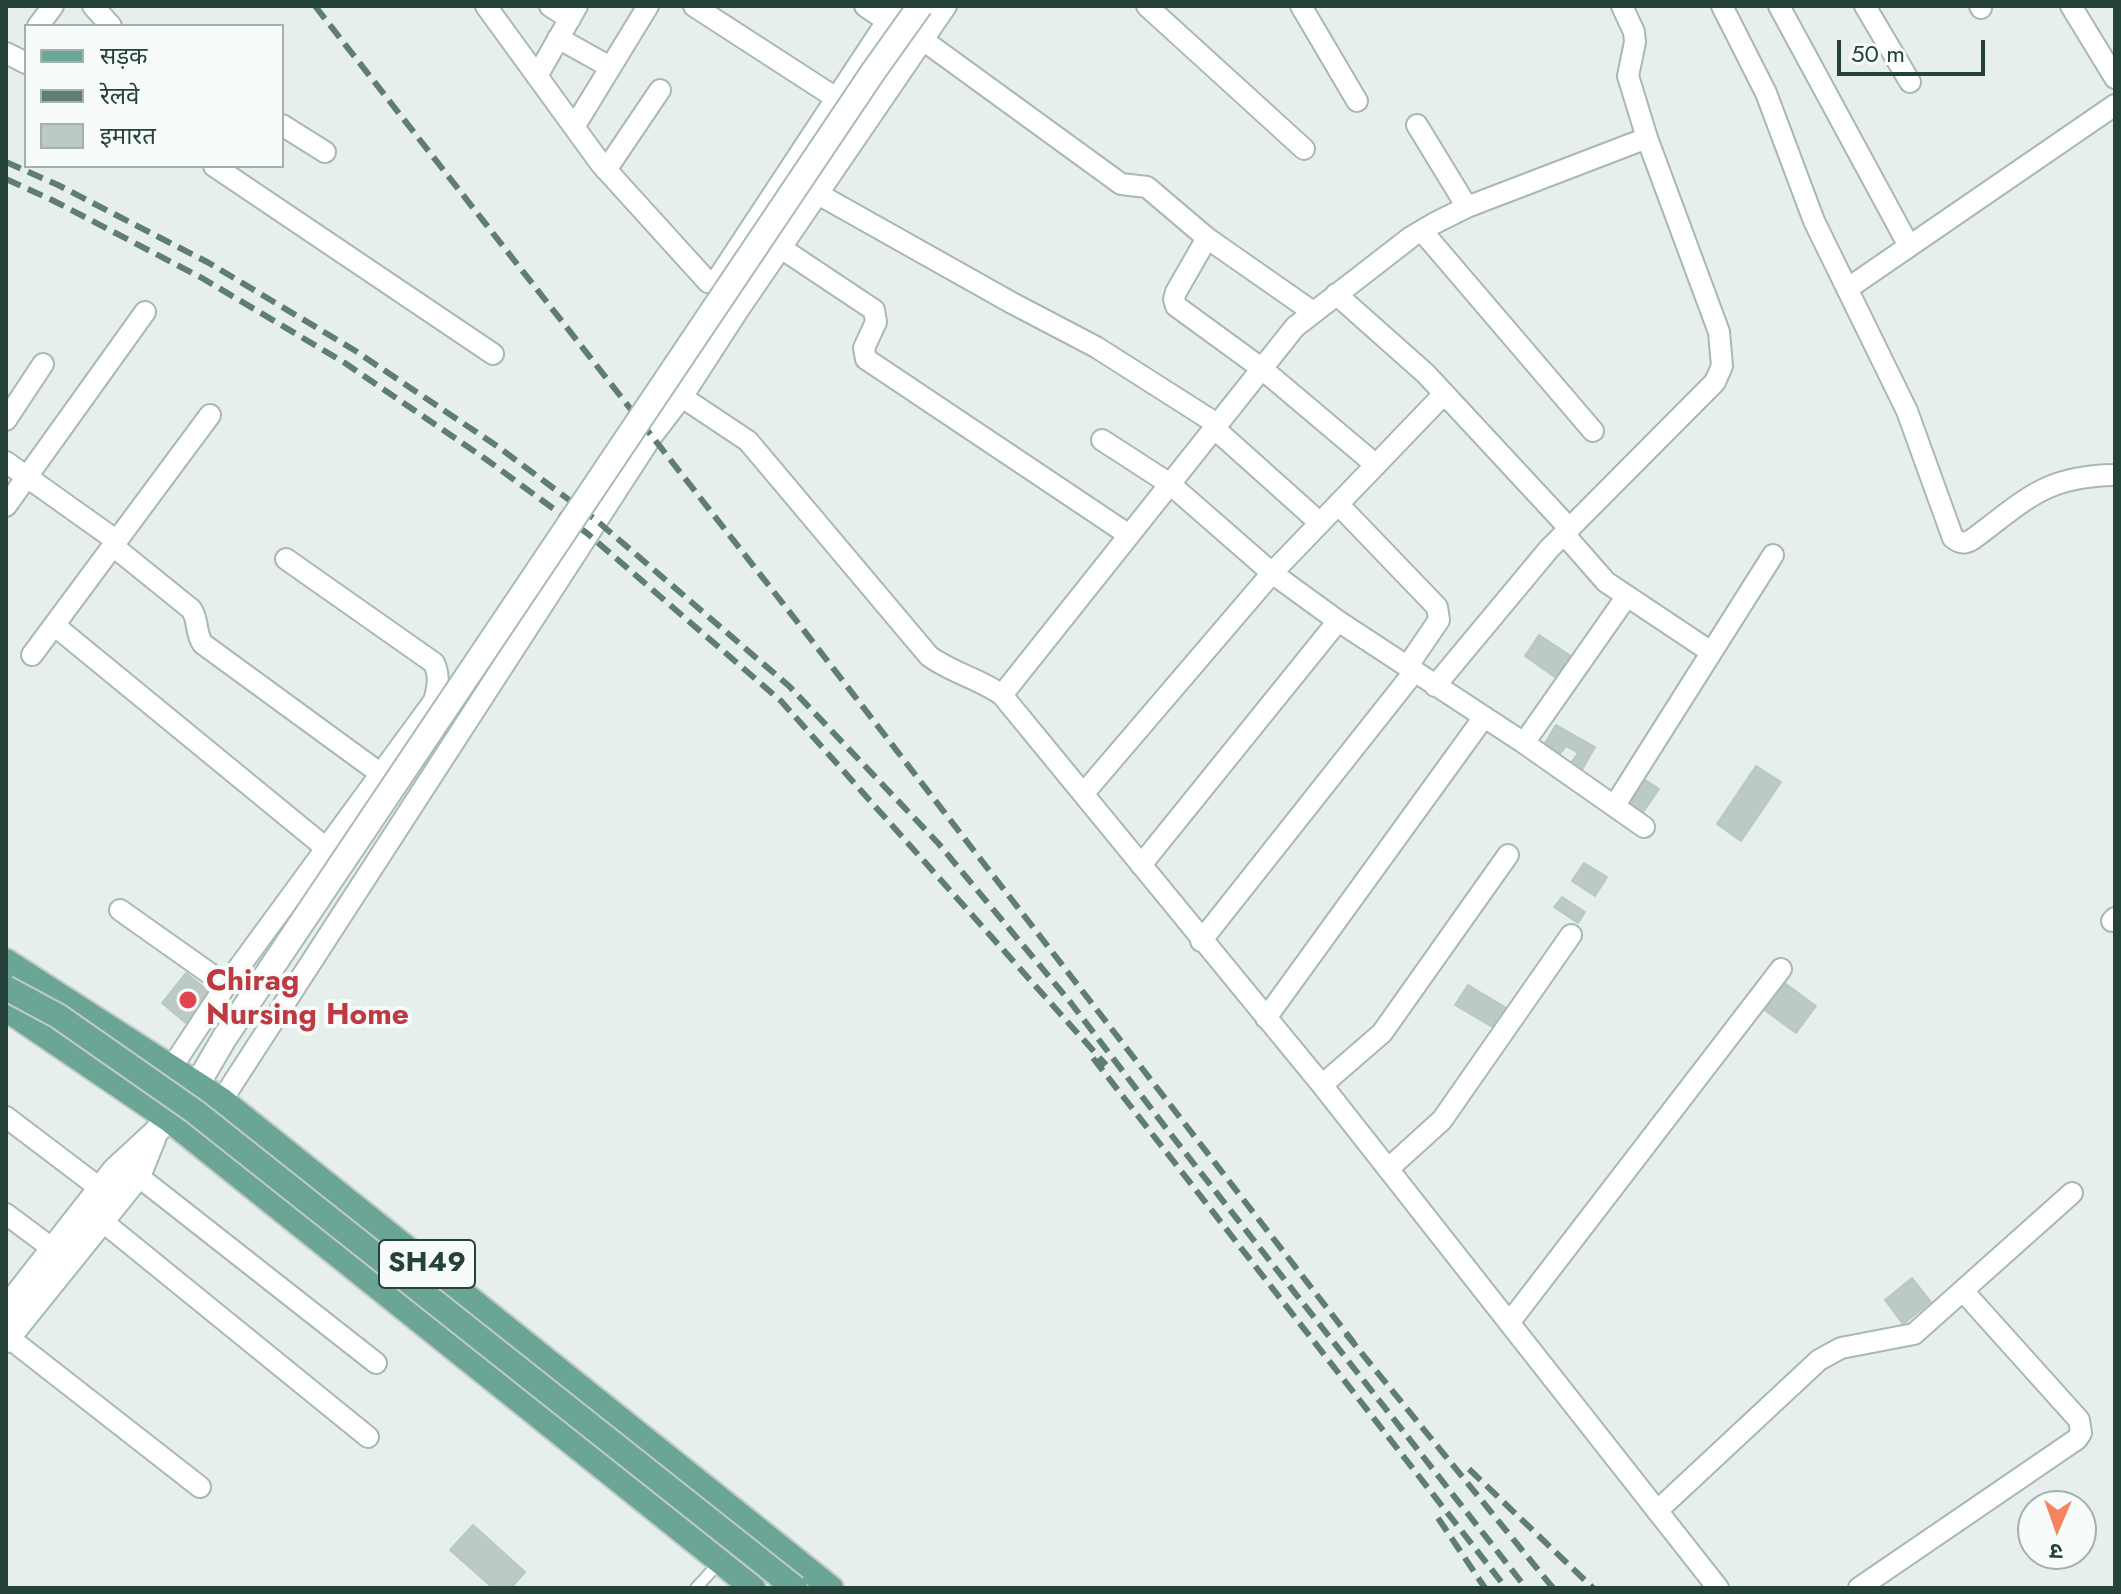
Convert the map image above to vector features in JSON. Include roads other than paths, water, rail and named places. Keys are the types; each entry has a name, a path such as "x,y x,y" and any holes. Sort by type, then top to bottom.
{"main road":[{"path":"11,1294 53,1249 115,1170 161,1126 198,1083 225,1037 920,6"},
{"name":"SH49","path":"6,961 222,1100 831,1588"},
{"name":"SH49","path":"6,988 58,1016 194,1111 795,1588"},
{"name":"SH49","path":"6,1009 161,1126 753,1588"},
{"path":"7,1339 138,1176 161,1126"}],"street":[{"path":"40,24 53,6"},
{"path":"93,6 109,24"},
{"path":"486,6 606,170 704,280 713,282 892,14 865,6"},
{"path":"537,76 573,12 550,6"},
{"path":"574,127 648,6"},
{"path":"694,6 836,98"},
{"path":"222,1100 628,472 946,6"},
{"path":"1147,6 1304,149"},
{"path":"1301,6 1357,101"},
{"path":"1435,686 1567,531 1715,382 1722,366 1719,332 1647,138 1628,76 1628,65 1634,52 1634,32 1622,6"},
{"path":"1722,6 1766,93 1809,208 1907,411 1950,531 1959,543 1973,539 2051,484 2086,475 2115,475"},
{"path":"1779,6 1909,246"},
{"path":"1865,6 1910,82"},
{"path":"2071,6 2115,78"},
{"path":"558,38 610,67"},
{"path":"923,40 1121,184 1147,187 1207,238 1313,312"},
{"path":"606,170 660,90"},
{"path":"1847,289 2115,105"},
{"path":"1417,125 1467,207"},
{"path":"284,126 325,152"},
{"path":"1002,695 1295,327 1422,231 1467,207 1647,138"},
{"path":"220,168 493,354"},
{"path":"818,194 1111,355 1215,426 1320,523"},
{"path":"1422,231 1593,431"},
{"path":"1207,238 1176,292 1176,306 1261,368 1376,465"},
{"path":"781,248 874,310 876,322 864,348 866,359 1129,535"},
{"path":"1336,294 1444,394 1567,531 1597,574 1711,652"},
{"path":"6,506 145,312"},
{"path":"6,420 43,364"},
{"path":"1084,793 1272,573 1444,394"},
{"path":"682,397 748,441 929,656 1002,695 1322,1085 1718,1588"},
{"path":"32,655 210,415"},
{"path":"1102,440 1170,484 1272,573 1338,621 1524,743 1644,827"},
{"path":"6,462 115,544 191,609 196,615 203,644 381,774"},
{"path":"1201,941 1410,669 1439,620 1437,607 1338,504"},
{"path":"1615,805 1773,555"},
{"path":"172,1067 226,985 434,701 438,686 434,663 286,559"},
{"path":"1524,743 1627,596"},
{"path":"1141,865 1338,621"},
{"path":"54,625 326,848"},
{"path":"1266,1018 1484,717"},
{"path":"1322,1085 1382,1033 1508,855"},
{"path":"120,910 226,985"},
{"path":"1388,1169 1442,1120 1571,935"},
{"path":"1509,1323 1781,969"},
{"path":"6,1117 101,1189"},
{"path":"138,1176 376,1363"},
{"path":"1657,1511 1819,1360 1841,1348 1914,1334 2072,1193"},
{"path":"6,1214 53,1249"},
{"path":"102,1221 368,1437"},
{"path":"1859,1588 2077,1439 2081,1433 2079,1420 1964,1292"},
{"path":"7,1339 200,1487"}],"lane":[{"path":"696,1588 720,1561"}],"railway":[{"path":"315,6 799,624 1354,1343"},
{"path":"6,162 58,185 209,263 354,350 497,446 596,520 789,686 938,843 1071,1003 1526,1588"},
{"path":"6,179 202,278 345,363 588,534 781,701 1106,1065"},
{"path":"1093,1058 1506,1588"},
{"path":"1346,1334 1553,1588"},
{"path":"1469,1469 1593,1588"},
{"path":"1438,1518 1485,1588"}],"place":[{"name":"Chirag Nursing Home","path":"188,1000"}]}
